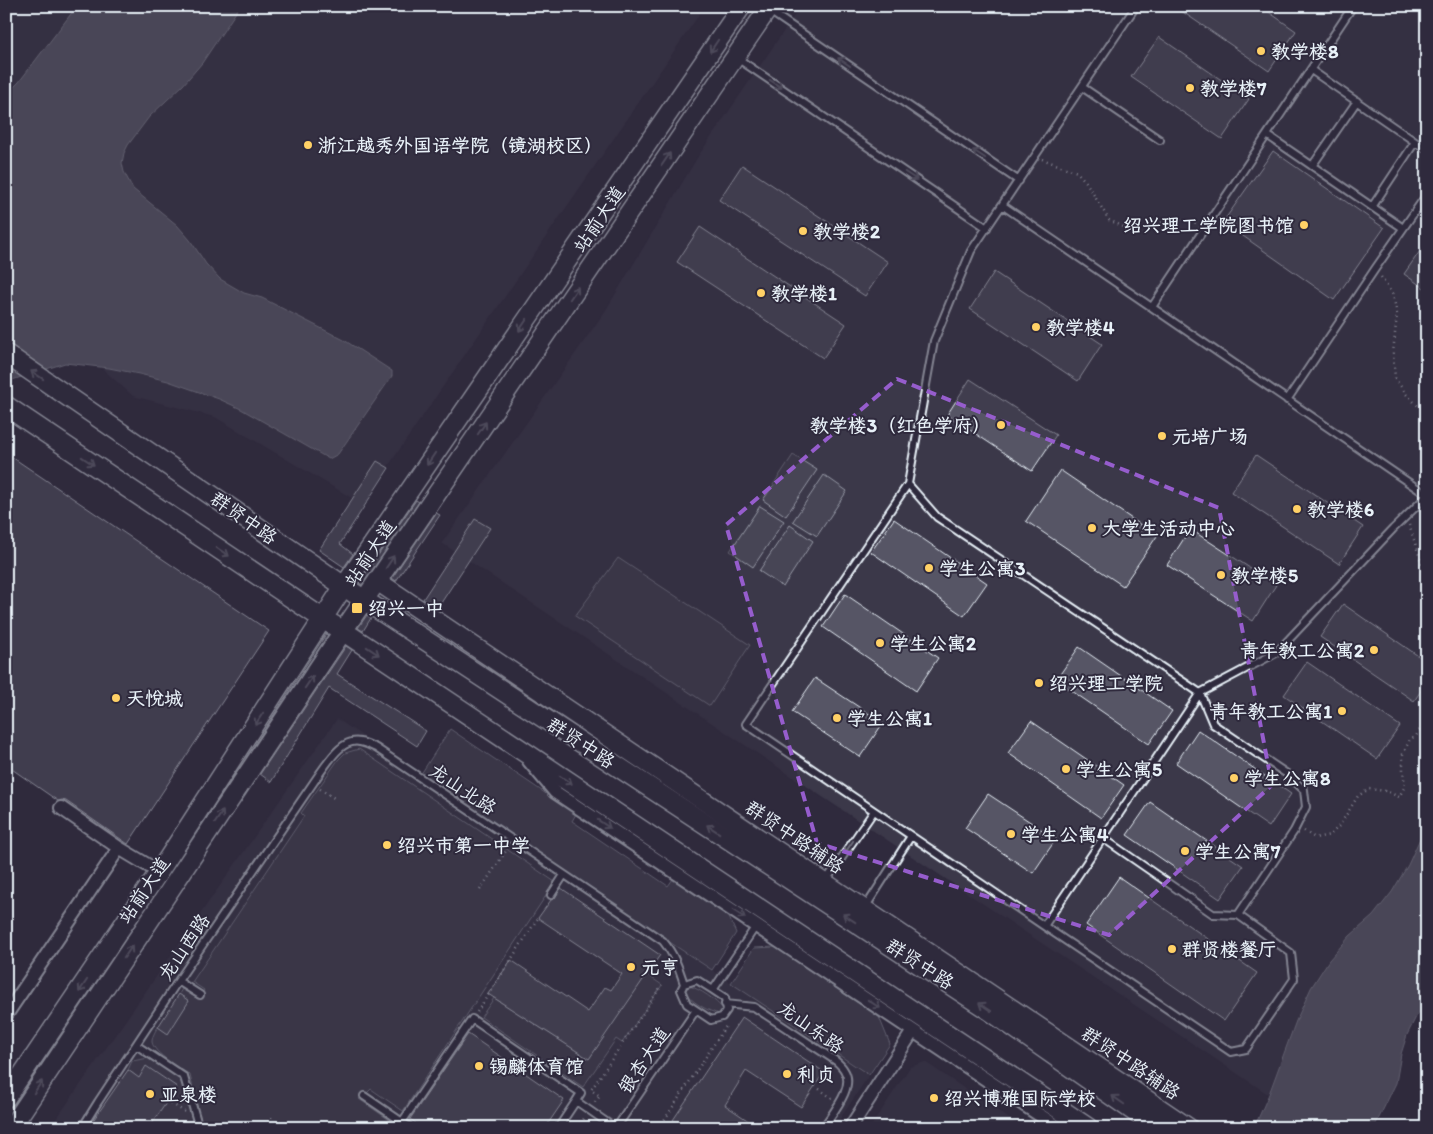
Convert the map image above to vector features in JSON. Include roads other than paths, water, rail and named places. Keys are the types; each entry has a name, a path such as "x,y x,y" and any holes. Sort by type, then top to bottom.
{"main road":[{"name":"站前大道","path":"6,1098 159,872 344,586 742,6"},
{"name":"站前大道","path":"11,1128 343,631 769,8"},
{"name":"群贤中路","path":"6,354 364,600 989,1010 1158,1128"},
{"name":"群贤中路","path":"6,406 1088,1128"},
{"name":"群贤中路辅路","path":"377,581 1189,1128"}],"street":[{"path":"516,746 555,792 1059,1128"},
{"path":"62,808 119,848 159,872"},
{"path":"6,1015 119,848"},
{"path":"850,1128 913,1031"}],"lane":[{"path":"853,6 861,6"},
{"path":"1103,838 1212,914 1238,915 1292,953 1294,979 1246,1049 1231,1052 746,724 908,484 934,342 971,251 1136,6"},
{"path":"1152,308 1354,6"},
{"path":"769,8 1019,181"},
{"path":"736,57 987,228"},
{"path":"1311,70 1427,150"},
{"path":"1082,87 1160,140"},
{"path":"1312,166 1357,101"},
{"path":"1267,135 1403,228"},
{"path":"1372,207 1415,142"},
{"path":"1287,400 1427,194"},
{"path":"1002,206 1427,495 1276,653 1200,693 1044,926"},
{"path":"908,484 937,517 1200,693 1213,724 1287,774 1304,790 1306,807 1297,826 1238,915"},
{"name":"龙山北路","path":"312,784 332,756 345,744 359,741 376,748 663,941 670,949 684,984 681,990 686,1004 696,1010"},
{"name":"龙山西路","path":"84,1128 98,1102 178,981 312,784"},
{"path":"825,882 874,811"},
{"path":"865,909 911,836"},
{"path":"551,895 564,875"},
{"path":"713,990 756,926"},
{"path":"684,984 697,980 725,998 726,1010 722,1018 711,1020 696,1010"},
{"path":"178,981 200,995"},
{"name":"龙山东路","path":"726,1004 754,1007 836,1061 845,1070 848,1082 845,1095 822,1128"},
{"name":"银杏大道","path":"615,1128 696,1010"},
{"path":"402,1122 472,1019 581,1093 558,1128"},
{"path":"136,1045 184,1077 199,1128"},
{"path":"364,1096 411,1128"},
{"path":"576,1102 615,1128"}],"water":[{"path":"77,6 240,6 202,63 183,85 149,117 128,145 122,163 124,172 133,189 177,225 206,264 220,279 244,293 262,298 344,340 392,371 392,376 338,454 329,459 241,409 219,399 168,381 139,374 109,368 65,363 6,383 6,95 19,82"},
{"path":"1427,823 1427,1002 1416,1017 1407,1035 1401,1054 1396,1083 1374,1128 1254,1128 1311,988 1329,960 1350,936 1373,916 1392,892 1408,865"}],"place":[{"name":"教学楼8","path":"1261,51"},
{"name":"教学楼7","path":"1190,88"},
{"name":"浙江越秀外国语学院（镜湖校区）","path":"308,145"},
{"name":"绍兴理工学院图书馆","path":"1304,225"},
{"name":"教学楼2","path":"803,231"},
{"name":"教学楼1","path":"761,293"},
{"name":"教学楼4","path":"1036,327"},
{"name":"教学楼3（红色学府）","path":"1001,425"},
{"name":"元培广场","path":"1162,436"},
{"name":"教学楼6","path":"1297,509"},
{"name":"大学生活动中心","path":"1092,528"},
{"name":"学生公寓3","path":"929,568"},
{"name":"教学楼5","path":"1221,575"},
{"name":"绍兴一中","path":"357,608"},
{"name":"学生公寓2","path":"880,643"},
{"name":"青年教工公寓2","path":"1374,650"},
{"name":"绍兴理工学院","path":"1039,683"},
{"name":"天悦城","path":"116,698"},
{"name":"青年教工公寓1","path":"1342,711"},
{"name":"学生公寓1","path":"837,718"},
{"name":"学生公寓5","path":"1066,769"},
{"name":"学生公寓8","path":"1234,778"},
{"name":"学生公寓4","path":"1011,834"},
{"name":"绍兴市第一中学","path":"387,845"},
{"name":"学生公寓7","path":"1185,851"},
{"name":"群贤楼餐厅","path":"1172,949"},
{"name":"元亨","path":"631,967"},
{"name":"锡麟体育馆","path":"479,1066"},
{"name":"利贞","path":"787,1074"},
{"name":"亚泉楼","path":"150,1094"},
{"name":"绍兴博雅国际学校","path":"934,1098"}]}
